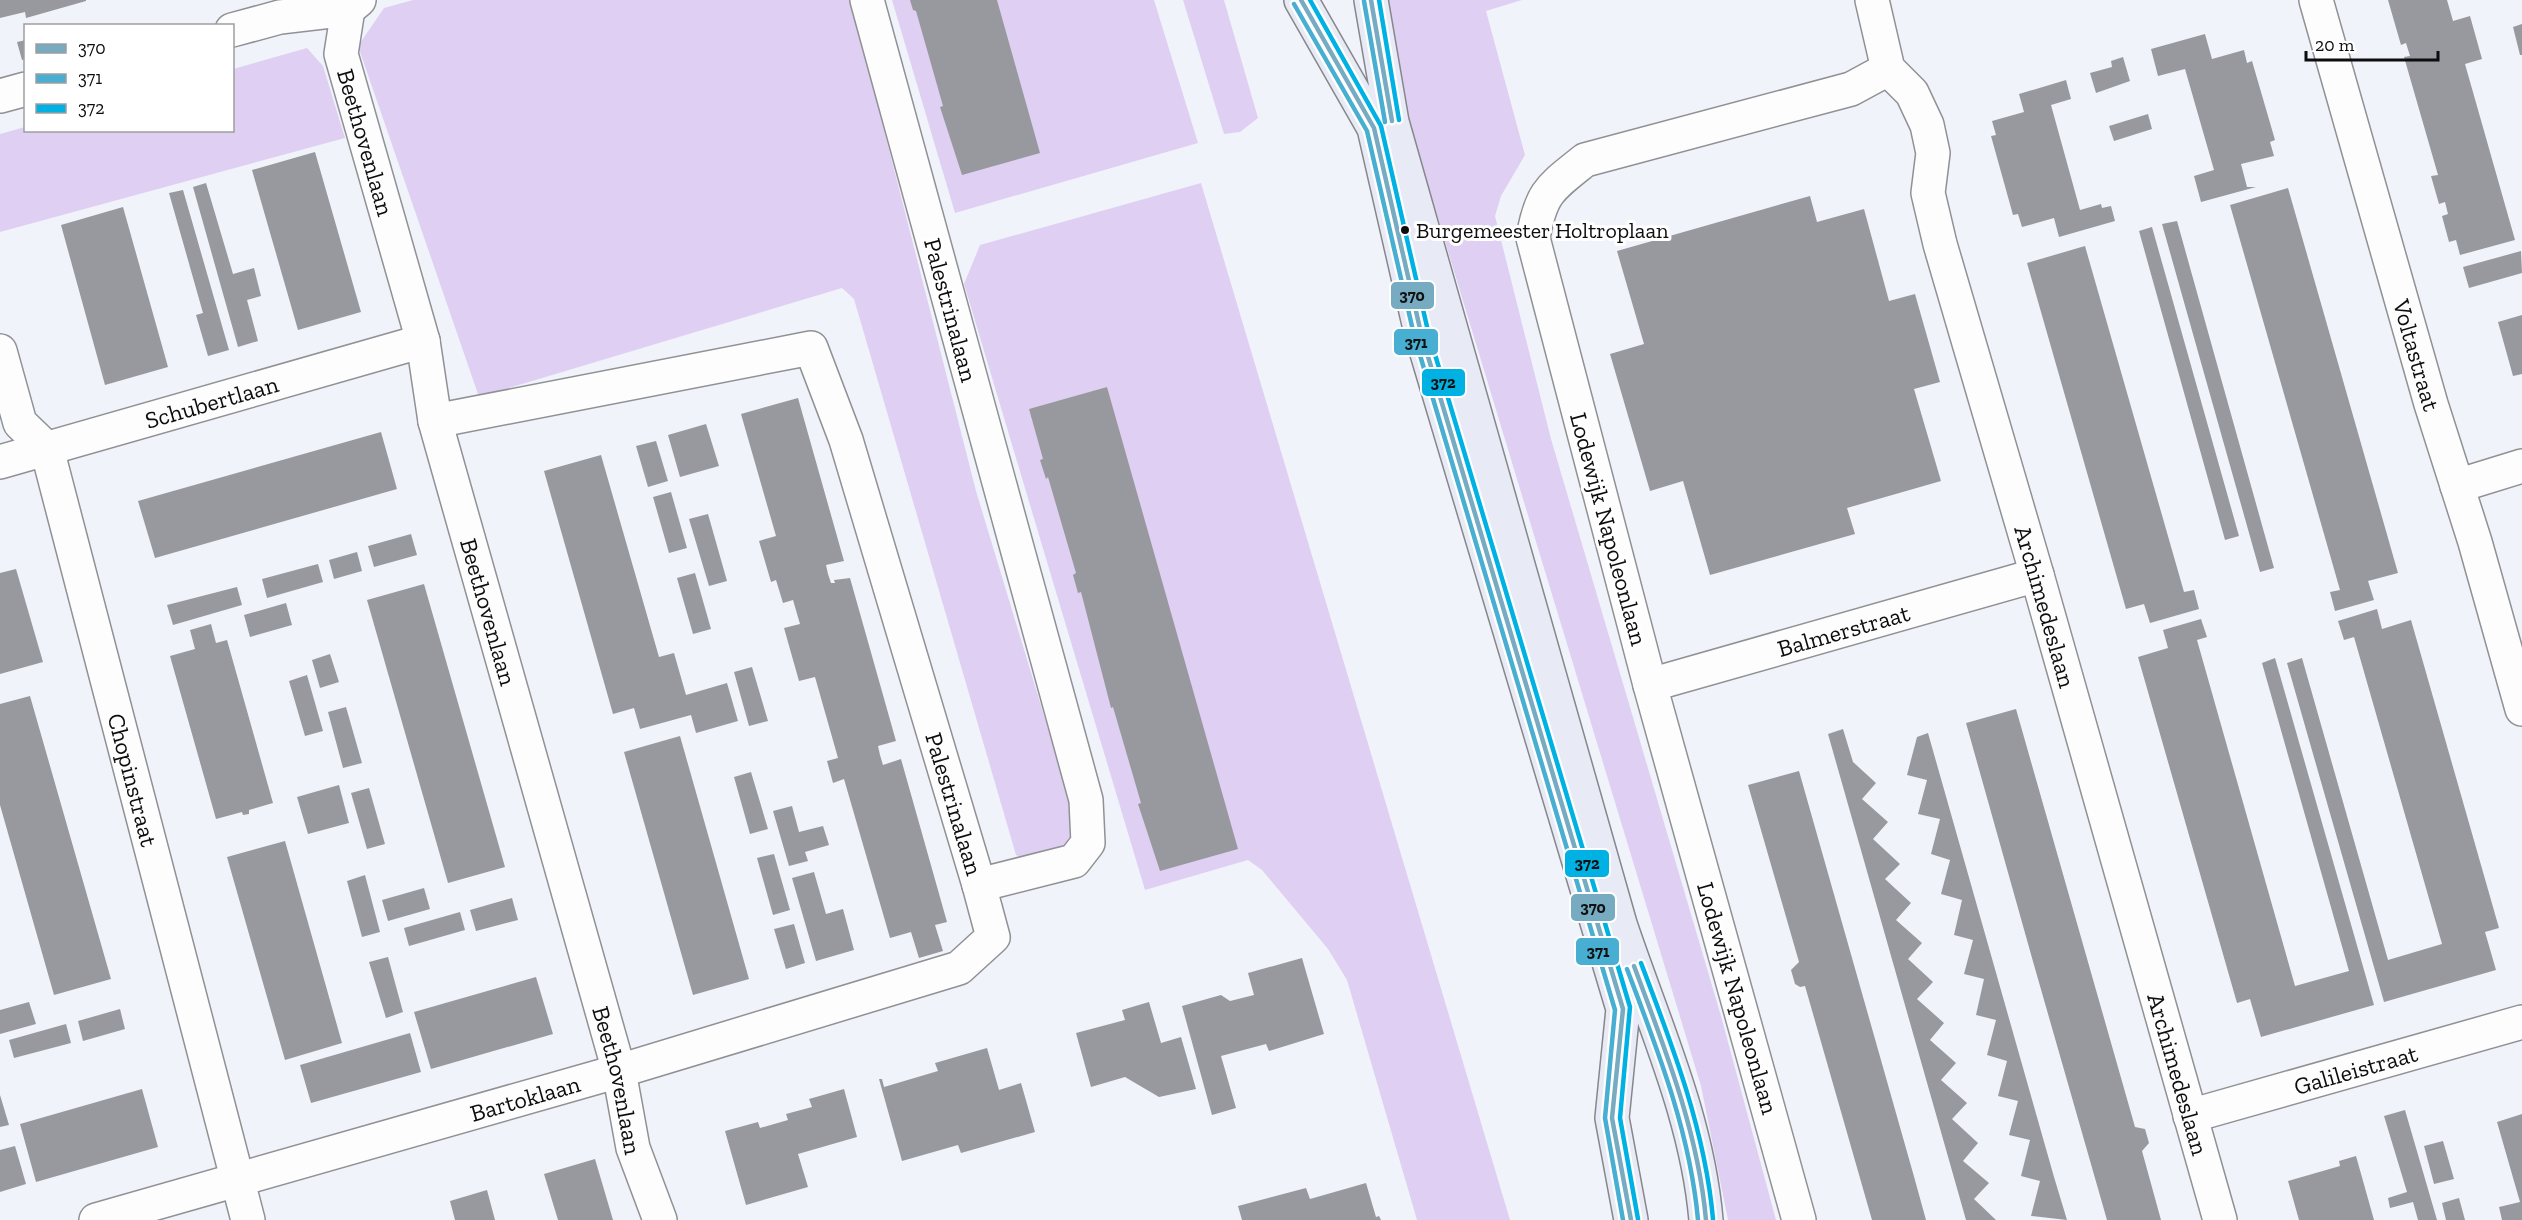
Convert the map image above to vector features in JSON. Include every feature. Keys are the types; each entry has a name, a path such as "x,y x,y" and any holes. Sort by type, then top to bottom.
{"street":[{"name":"Palestrinalaan","path":"435,421 811,348 846,440 979,885 1074,861 1088,843 1086,800 867,0"},
{"path":"1301,0 1374,128 1421,333 1623,1009 1612,1118 1631,1220"},
{"path":"1371,0 1392,122 1620,924 1648,1006 1677,1080 1702,1178 1706,1220"},
{"path":"1872,0 1888,69"},
{"name":"Voltastraat","path":"2316,0 2431,404 2522,709"},
{"path":"234,29 280,17 350,3"},
{"name":"Beethovenlaan","path":"350,3 341,54 423,341 435,421 619,1071 633,1148 660,1220"},
{"name":"Archimedeslaan","path":"1888,69 1912,93 1927,125 1933,153 1928,193 1940,244 2037,574 2220,1220"},
{"name":"Lodewijk Napoleonlaan","path":"1800,1220 1650,684 1533,238 1539,206 1552,187 1585,160 1851,89 1888,69"},
{"path":"0,96 24,90"},
{"name":"Schubertlaan","path":"0,462 423,341"},
{"path":"0,351 20,423 47,449"},
{"name":"Chopinstraat","path":"47,449 248,1220"},
{"path":"2457,486 2522,466"},
{"name":"Balmerstraat","path":"1650,684 2037,574"},
{"name":"Bartoklaan","path":"96,1220 619,1071 959,968 993,937 979,885"},
{"name":"Galileistraat","path":"2190,1116 2522,1022"}],"shaded area":[{"path":"413,0 851,0 976,491 1079,831 1076,846 1029,861 1016,855 854,299 842,288 479,397 358,46 384,8"},
{"path":"892,0 1154,0 1198,143 955,213"},
{"path":"1183,0 1224,0 1258,118 1240,132 1224,134"},
{"path":"1385,0 1522,0 1486,11 1525,155 1501,196 1495,216 1551,439 1721,1016 1776,1220 1728,1220 1701,1086 1400,93"},
{"path":"307,48 323,66 345,138 0,232 0,134 24,127 24,132 234,132 234,69"},
{"path":"1201,183 1510,1220 1417,1220 1347,980 1328,949 1262,870 1248,860 1145,890 964,284 980,245"}],"building":[{"path":"0,0 86,1 26,18 25,12 0,18"},
{"path":"910,0 997,0 1040,153 962,175 940,107 943,106 916,11 913,10"},
{"path":"2388,0 2447,0 2453,21 2470,16 2482,59 2465,64 2515,240 2460,255 2456,240 2449,242 2442,216 2448,214 2445,202 2439,204 2431,176 2438,175 2404,57 2410,56 2406,43 2401,45"},
{"path":"2522,24 2522,55 2520,55 2513,27"},
{"path":"2205,34 2212,59 2244,50 2247,63 2252,61 2275,140 2270,142 2274,156 2241,164 2247,187 2256,187 2201,202 2194,176 2214,170 2185,69 2158,76 2151,49"},
{"path":"24,40 24,60 22,60 17,42"},
{"path":"2123,57 2130,81 2096,93 2090,73 2112,67 2111,61"},
{"path":"2066,80 2071,99 2051,105 2080,210 2101,204 2102,208 2111,206 2115,221 2059,237 2054,218 2022,227 2018,214 2013,215 1991,136 1996,135 1992,121 2024,112 2019,94"},
{"path":"2148,114 2152,129 2114,141 2109,126"},
{"path":"315,152 361,312 298,330 252,170"},
{"path":"206,183 233,274 254,268 261,296 247,300 258,341 238,347 193,187"},
{"path":"2288,188 2398,573 2368,581 2374,600 2335,611 2330,592 2340,590 2230,205"},
{"path":"183,190 229,350 208,356 196,315 203,313 169,193"},
{"path":"1810,196 1817,222 1864,209 1889,301 1915,294 1940,382 1914,389 1941,481 1847,508 1855,534 1710,575 1683,481 1650,491 1610,354 1644,344 1617,251"},
{"path":"123,207 168,367 105,385 61,225"},
{"path":"2177,221 2274,568 2260,572 2162,224"},
{"path":"2152,227 2239,536 2225,540 2139,231"},
{"path":"2085,246 2184,592 2194,590 2199,609 2150,623 2144,604 2126,609 2027,263"},
{"path":"2521,251 2522,273 2469,288 2463,267"},
{"path":"2522,315 2522,374 2513,376 2498,322"},
{"path":"1107,387 1238,849 1160,871 1138,804 1141,803 1113,707 1111,708 1081,592 1078,593 1073,575 1076,573 1048,477 1046,479 1040,460 1043,459 1029,409"},
{"path":"798,398 844,561 826,565 828,574 831,583 835,583 834,580 850,578 896,741 878,746 880,755 883,765 901,759 947,922 935,925 943,951 919,958 911,932 890,938 844,779 833,783 827,761 838,758 815,677 799,681 784,628 800,624 793,600 783,603 776,580 771,582 759,541 776,536 741,414"},
{"path":"706,424 719,466 680,477 668,435"},
{"path":"381,432 397,489 155,558 138,501"},
{"path":"656,441 668,481 648,487 636,446"},
{"path":"601,455 659,657 674,653 686,695 727,683 738,721 696,733 691,715 640,729 634,708 613,714 544,471"},
{"path":"671,492 687,548 669,553 653,497"},
{"path":"708,514 727,581 709,586 689,519"},
{"path":"411,534 417,555 374,567 368,546"},
{"path":"357,552 362,571 334,579 329,560"},
{"path":"318,564 323,582 267,598 262,579"},
{"path":"16,569 43,662 0,674 0,573"},
{"path":"695,573 711,629 693,634 677,578"},
{"path":"424,584 505,867 448,883 367,600"},
{"path":"237,587 242,605 173,625 167,605"},
{"path":"286,603 292,625 250,637 244,615"},
{"path":"2377,609 2382,629 2411,620 2499,928 2485,932 2496,970 2384,1002 2287,663 2302,658 2388,960 2442,944 2354,637 2344,640 2338,621"},
{"path":"2201,619 2207,637 2197,640 2295,986 2349,971 2262,663 2275,658 2374,1005 2261,1037 2250,999 2237,1003 2138,657 2168,648 2163,630"},
{"path":"211,624 216,643 227,640 273,803 249,810 249,814 243,815 242,812 216,819 170,656 195,649 190,630"},
{"path":"330,654 339,682 320,688 312,660"},
{"path":"752,667 768,721 749,726 734,672"},
{"path":"307,675 323,731 305,736 289,681"},
{"path":"30,696 111,979 54,995 0,805 0,704"},
{"path":"346,707 362,763 343,768 328,712"},
{"path":"2016,709 2135,1127 2145,1129 2149,1143 2142,1151 2161,1220 2107,1220 2034,965 1966,723"},
{"path":"1843,729 1853,762 1876,783 1862,799 1888,822 1873,839 1900,864 1885,879 1911,903 1896,920 1922,943 1908,959 1933,982 1917,999 1944,1023 1930,1040 1956,1063 1941,1080 1967,1103 1952,1119 1978,1143 1963,1161 1989,1183 1974,1199 1996,1220 1966,1220 1828,734"},
{"path":"1928,733 2067,1220 2031,1216 2040,1181 2021,1176 2030,1140 2009,1135 2018,1101 1998,1096 2007,1061 1987,1055 1996,1020 1976,1015 1984,979 1964,974 1973,940 1954,935 1962,900 1941,894 1950,860 1931,854 1940,819 1918,814 1927,780 1907,775 1917,737"},
{"path":"680,736 749,979 693,995 624,752"},
{"path":"1799,771 1926,1220 1872,1220 1805,986 1800,987 1795,984 1791,970 1799,962 1748,785"},
{"path":"751,772 768,829 750,834 734,777"},
{"path":"339,785 349,823 308,834 297,797"},
{"path":"369,788 385,844 367,849 351,793"},
{"path":"792,806 799,832 823,826 829,845 805,852 808,861 789,866 773,811"},
{"path":"285,841 342,1043 285,1060 227,857"},
{"path":"774,854 790,910 773,915 757,858"},
{"path":"814,872 826,914 843,909 854,950 816,961 792,878"},
{"path":"365,875 380,932 362,937 347,881"},
{"path":"424,888 430,909 388,921 382,900"},
{"path":"512,898 518,920 476,931 470,910"},
{"path":"460,912 465,930 409,946 404,928"},
{"path":"794,924 805,963 786,969 774,929"},
{"path":"388,957 403,1012 386,1018 369,962"},
{"path":"1302,958 1324,1034 1269,1051 1266,1044 1221,1056 1236,1108 1212,1115 1182,1006 1221,995 1230,1001 1254,995 1248,973"},
{"path":"536,977 553,1034 431,1069 414,1012"},
{"path":"29,1002 36,1024 0,1034 0,1010"},
{"path":"1149,1002 1161,1043 1181,1037 1196,1089 1159,1097 1125,1077 1091,1087 1076,1033 1125,1020 1122,1010"},
{"path":"120,1009 125,1029 83,1041 78,1021"},
{"path":"66,1024 71,1043 14,1058 9,1040"},
{"path":"410,1033 421,1072 311,1103 300,1065"},
{"path":"987,1048 999,1090 1021,1083 1035,1132 961,1153 958,1145 902,1161 879,1079 882,1079 884,1087 938,1071 935,1063"},
{"path":"142,1089 158,1147 36,1182 20,1124"},
{"path":"844,1089 857,1137 798,1154 808,1187 746,1205 725,1131 758,1122 760,1128 788,1120 786,1114 812,1107 809,1099"},
{"path":"0,1095 9,1125 0,1127"},
{"path":"2405,1110 2437,1220 2418,1220 2413,1202 2390,1208 2388,1198 2407,1192 2384,1116"},
{"path":"2522,1114 2522,1220 2502,1220 2499,1207 2520,1202 2497,1122"},
{"path":"2443,1141 2454,1179 2434,1184 2424,1146"},
{"path":"15,1146 26,1184 0,1192 0,1150"},
{"path":"2356,1156 2374,1220 2299,1220 2288,1181 2340,1166 2339,1161"},
{"path":"595,1159 613,1220 558,1220 544,1174"},
{"path":"1366,1183 1376,1217 1379,1216 1381,1220 1242,1220 1238,1206 1306,1188 1310,1199"},
{"path":"487,1190 495,1220 455,1220 450,1201"},
{"path":"2459,1198 2465,1220 2446,1220 2442,1203"}],"transit line":[{"name":"370","path":"1301,0 1374,128 1421,333 1623,1009 1612,1118 1631,1220"},
{"name":"372","path":"1310,0 1381,126 1428,331 1630,1007 1620,1118 1638,1219"},
{"name":"370","path":"1371,0 1392,121"},
{"name":"372","path":"1379,0 1399,120"},
{"name":"371","path":"1364,1 1385,122"},
{"name":"371","path":"1294,4 1367,131 1414,335 1615,1010 1605,1118 1623,1220"},
{"name":"372","path":"1641,963 1686,1089 1703,1153 1713,1219"},
{"name":"370","path":"1634,966 1688,1122 1696,1154 1706,1220"},
{"name":"371","path":"1627,969 1671,1092 1688,1155 1698,1220"}],"place":[{"name":"Burgemeester Holtroplaan","path":"1405,230"}]}
